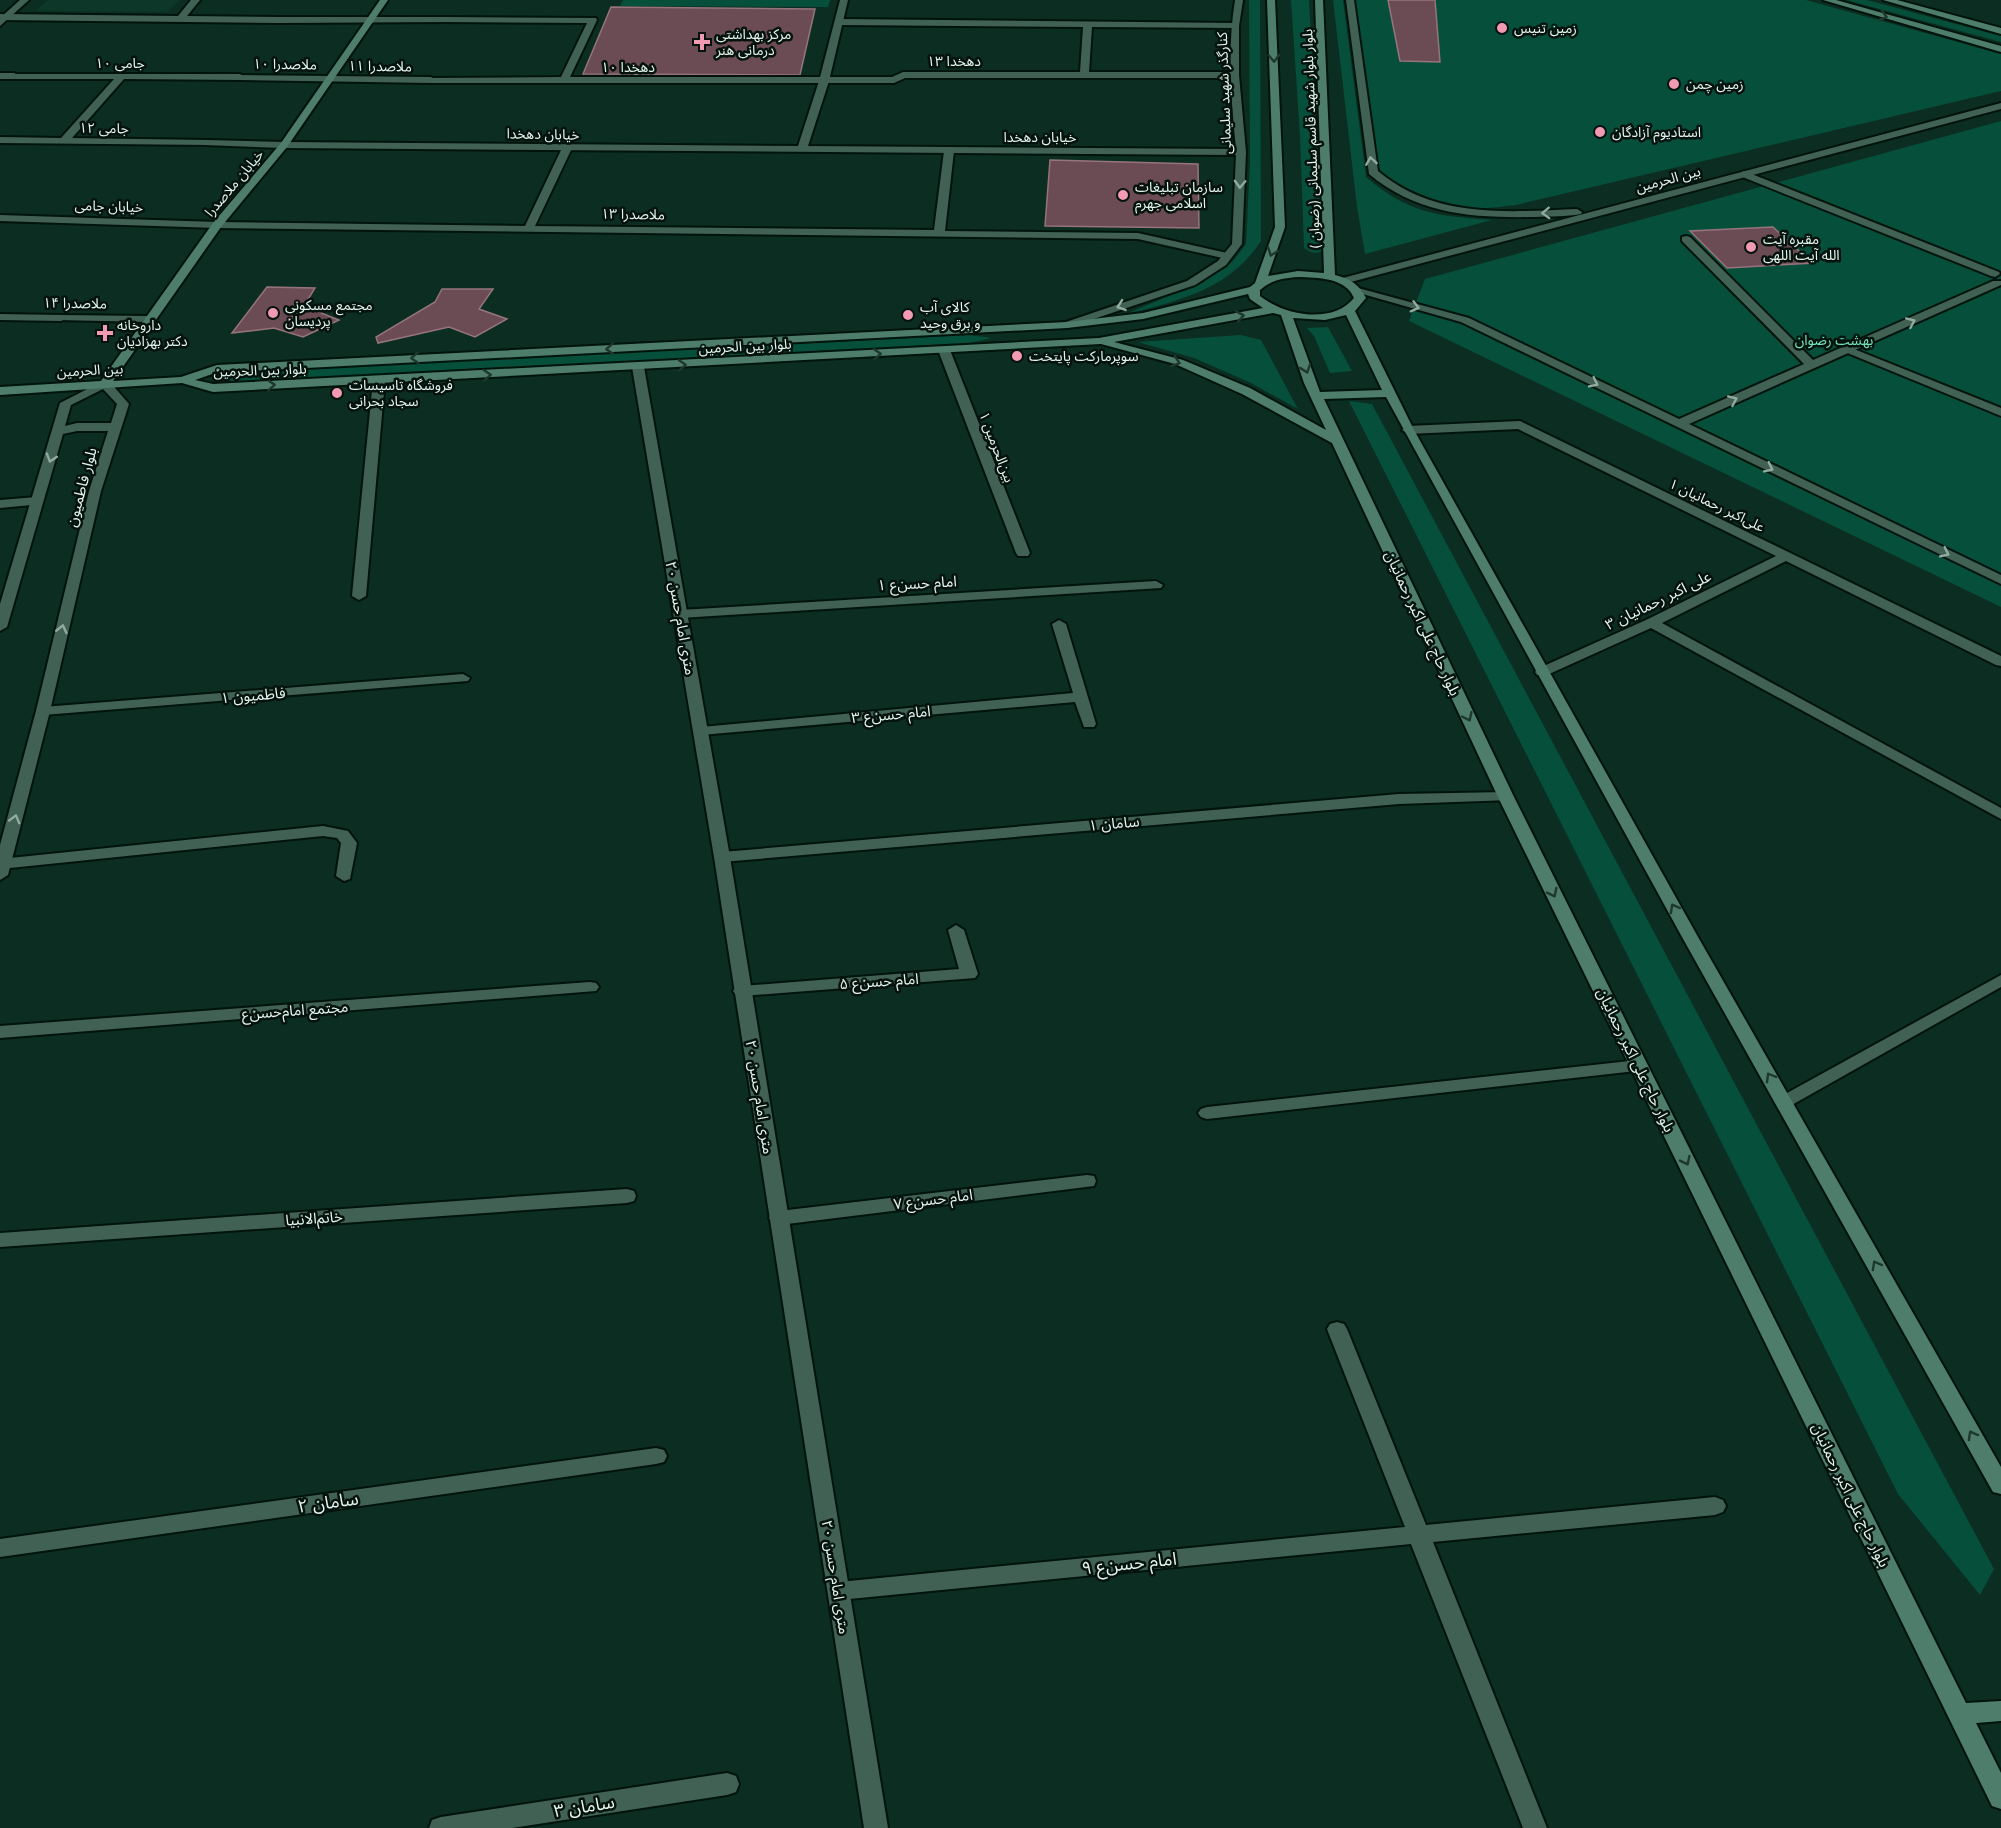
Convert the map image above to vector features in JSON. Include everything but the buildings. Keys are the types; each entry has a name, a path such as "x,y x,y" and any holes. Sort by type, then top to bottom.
{"main road":[{"name":"خیابان ملاصدرا","path":"105,384 149,318 217,225 284,145 384,0"},
{"path":"1271,0 1280,227 1254,297 1260,304 1279,312"},
{"name":"بلوار بلوار شهید قاسم سلیمانی (رضوان )","path":"1319,0 1330,277"},
{"path":"1827,0 2001,49"},
{"path":"1887,0 2001,31"},
{"name":"بلوار بین الحرمین","path":"182,380 217,369 228,368 1067,325 1143,316 1257,286 1270,278 1291,274 1330,277 1343,281 1358,291"},
{"path":"1358,291 1360,298 1357,305 1349,310 1408,430 2001,1486"},
{"name":"بلوار بین الحرمین","path":"182,380 213,388 1099,341 1279,312 1320,316 1349,310"},
{"name":"بلوار حاج علی اکبر رحمانیان","path":"1279,312 1506,797 2001,1798"},
{"path":"1001,329 1010,346"},
{"path":"1099,341 1189,366 1246,391 1338,442"},
{"name":"بین الحرمین","path":"0,390 182,380"},
{"path":"1317,396 1389,393"},
{"path":"1960,1714 2001,1711"}],"street":[{"path":"2,19 25,0"},
{"path":"180,19 196,0"},
{"path":"802,150 824,81 844,0"},
{"name":"کنارگذر شهید سلیمانی","path":"1067,325 1191,283 1222,263 1237,244 1241,152 1234,75 1235,26 1239,0"},
{"path":"1350,0 1373,172 1384,185 1428,205 1493,214 1605,211"},
{"path":"2,19 593,20 564,80"},
{"path":"839,22 1235,26"},
{"path":"1084,74 1088,24"},
{"name":"دهخدا ۱۳","path":"824,81 894,80 903,75 1234,75"},
{"name":"جامی ۱۰","path":"0,76 240,77"},
{"path":"63,141 122,76"},
{"name":"ملاصدرا ۱۰","path":"240,77 329,78"},
{"name":"ملاصدرا ۱۱","path":"329,78 431,80"},
{"name":"دهخدا ۱۰","path":"431,80 824,81"},
{"name":"بین الحرمین","path":"1343,281 2001,106"},
{"name":"جامی ۱۲","path":"0,140 284,145"},
{"name":"خیابان دهخدا","path":"284,145 1241,152"},
{"path":"529,228 567,148"},
{"path":"939,233 949,151"},
{"path":"1744,174 1999,278"},
{"name":"خیابان جامی","path":"0,218 217,225"},
{"name":"ملاصدرا ۱۳","path":"217,225 1138,236 1227,256"},
{"path":"1686,239 1811,365"},
{"path":"1679,424 1849,350 1999,278"},
{"path":"1358,291 1465,320 2001,580"},
{"name":"ملاصدرا ۱۴","path":"0,317 149,318"},
{"name":"بین‌الحرمین ۱","path":"944,350 1023,553"},
{"path":"1849,350 2001,411"},
{"name":"۲۰ متری امام حسن","path":"638,367 722,856 876,1828"},
{"path":"359,596 379,380"},
{"path":"0,627 66,403 105,384"},
{"name":"بلوار فاطمیون","path":"1,868 43,711 95,491 123,404 105,384"},
{"name":"علی‌اکبر رحمانیان ۱","path":"1408,430 1520,424 2001,662"},
{"path":"58,432 77,427 115,428"},
{"path":"0,504 37,501"},
{"name":"علی اکبر رحمانیان ۳","path":"1542,672 1651,623 1787,556"},
{"name":"امام حسن‌ع ۱","path":"680,614 1156,585"},
{"path":"1651,623 2001,814"},
{"path":"1059,624 1089,724"},
{"name":"فاطمیون ۱","path":"43,711 463,678"},
{"name":"امام حسن‌ع ۳","path":"701,731 1081,697"},
{"name":"سامان ۱","path":"722,856 1387,800 1506,797"},
{"path":"1,868 323,831 342,834 349,843 344,876"},
{"name":"امام حسن‌ع ۵","path":"742,991 969,974 956,930"},
{"path":"1784,1102 2001,980"},
{"name":"مجتمع امام‌حسن‌ع","path":"0,1032 590,987"},
{"path":"1207,1113 1639,1066"},
{"name":"امام حسن‌ع ۷","path":"779,1218 1087,1181"},
{"name":"خاتم‌الانبیا","path":"0,1240 627,1196"},
{"path":"1337,1329 1535,1828"},
{"name":"سامان ۲","path":"0,1548 656,1456"},
{"name":"امام حسن‌ع ۹","path":"839,1591 1715,1506"},
{"name":"سامان ۳","path":"441,1828 727,1784"}],"shaded area":[{"path":"48,0 179,0 168,12 35,11"}],"green space":[{"path":"623,0 830,0 828,7 620,6"},
{"path":"1249,0 1260,0 1261,241 1248,258 1218,282 1183,298 1124,315 1196,284 1232,262 1246,244 1250,162"},
{"path":"1291,0 1309,0 1323,250 1316,253 1304,248 1300,136"},
{"path":"1333,0 1343,0 1366,177 1396,199 1425,211 1456,217 1492,220 1365,254 1357,207"},
{"name":"استادیوم آزادگان","path":"1354,0 1806,0 2001,54 2001,91 1516,205 1487,208 1465,207 1438,202 1412,193 1379,172"},
{"path":"1846,0 1867,0 2001,36 2001,42"},
{"name":"بهشت رضوان","path":"2001,121 2001,607 1409,321 1425,279"},
{"path":"1328,327 1352,371 1330,373 1314,336 1307,328"},
{"path":"968,335 992,338 970,343 236,382 220,378 239,372"},
{"path":"1241,335 1261,340 1298,409 1249,382 1194,358 1138,342"},
{"path":"1349,401 1372,404 1994,1569 1980,1595 1898,1494"}],"place":[{"name":"زمین تنیس","path":"1502,28"},
{"name":"مرکز بهداشتی درمانی هنر","path":"702,42"},
{"name":"زمین چمن","path":"1674,84"},
{"name":"استادیوم آزادگان","path":"1600,132"},
{"name":"سازمان تبلیغات اسلامی جهرم","path":"1123,195"},
{"name":"مقبره آیت الله آیت اللهی","path":"1751,247"},
{"name":"مجتمع مسکونی پردیسان","path":"273,313"},
{"name":"کالای آب و برق وحید","path":"908,315"},
{"name":"داروخانه دکتر بهزادیان","path":"105,333"},
{"name":"سوپرمارکت پایتخت","path":"1017,356"},
{"name":"فروشگاه تاسیسات سجاد بحرانی","path":"337,393"}]}
